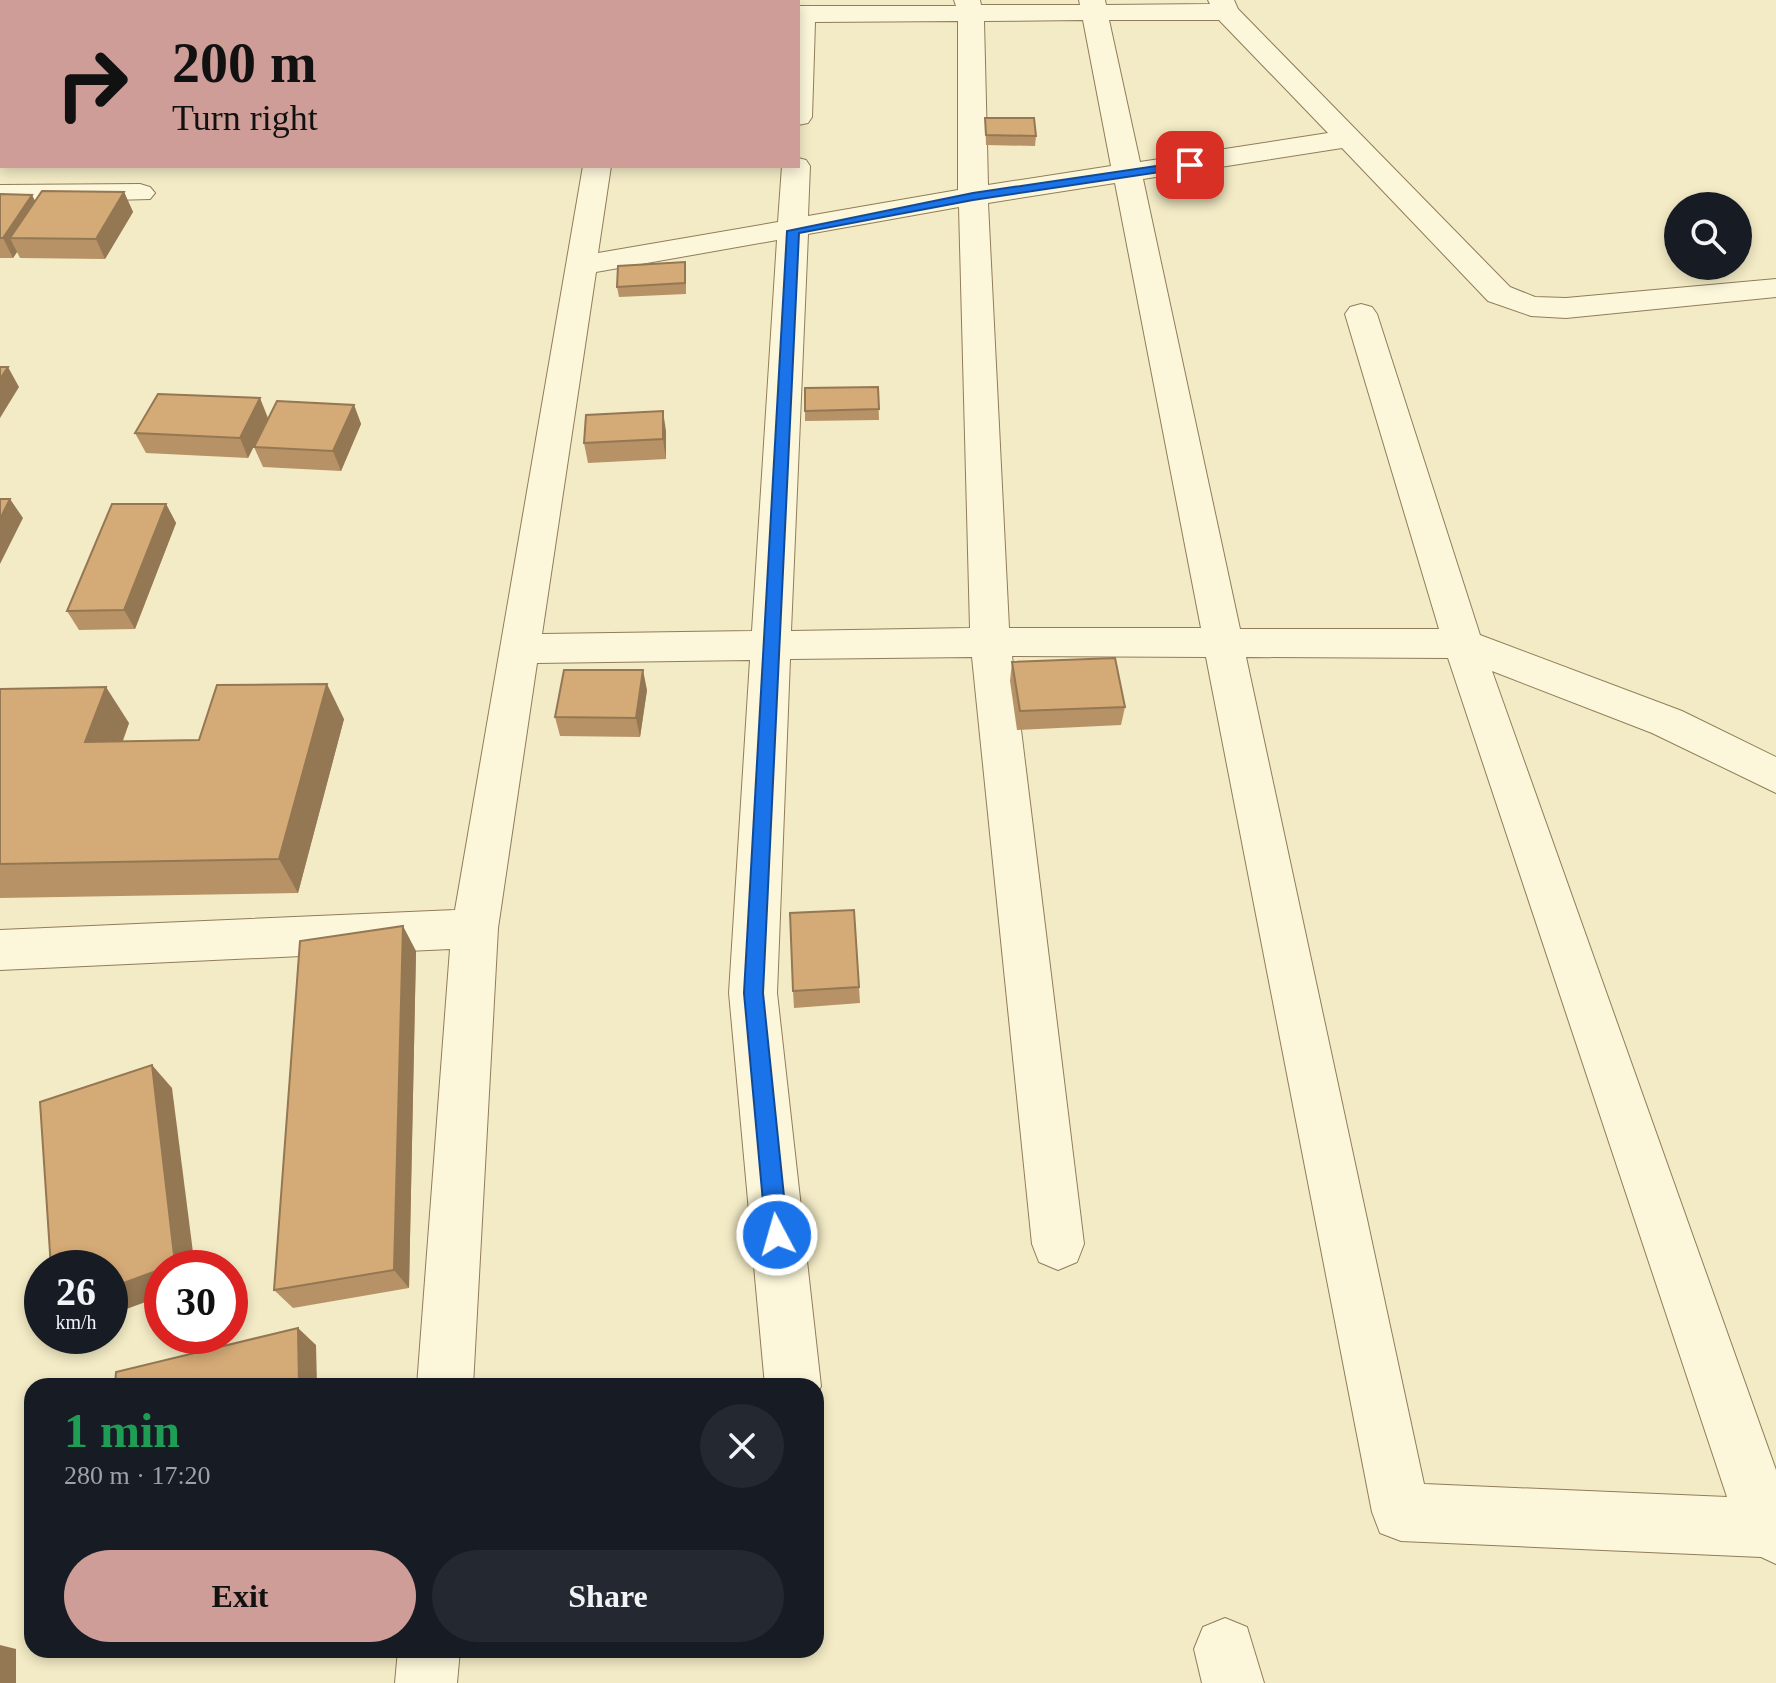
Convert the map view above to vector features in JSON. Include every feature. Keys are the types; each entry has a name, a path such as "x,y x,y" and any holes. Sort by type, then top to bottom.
{"street":[{"path":"1093,6 1401,1512 1771,1531 1463,644 1361,314"},
{"path":"800,14 969,7 1223,6 1347,139 1499,294 1531,306 1566,308 1776,288"},
{"path":"969,7 990,642 1058,1244"},
{"path":"579,266 793,231 973,196 1128,175 1347,139"},
{"path":"446,1378 475,928 597,168"},
{"path":"792,1378 753,993 796,168"},
{"path":"0,194 140,193"},
{"path":"519,649 990,642 1463,644 1667,722 1776,776"},
{"path":"0,950 475,928"},
{"path":"426,1683 428,1658"}],"building":[{"path":"985,118 1034,118 1036,136 986,135"},
{"path":"42,191 124,192 96,239 10,238"},
{"path":"0,194 32,195 3,238 0,238"},
{"path":"685,262 685,283 617,287 618,266"},
{"path":"0,367 8,367 0,379"},
{"path":"878,387 879,409 805,411 805,388"},
{"path":"158,394 260,398 240,438 135,433"},
{"path":"277,401 354,405 333,451 254,447"},
{"path":"663,411 663,439 584,443 586,415"},
{"path":"0,499 10,499 0,519"},
{"path":"112,504 166,504 124,610 67,611"},
{"path":"1115,658 1125,707 1020,711 1012,662"},
{"path":"564,670 643,670 636,718 555,717"},
{"path":"327,684 279,859 0,864 0,689 106,687 85,742 199,740 217,685"},
{"path":"854,910 859,987 793,991 790,913"},
{"path":"403,926 394,1270 274,1290 300,941"},
{"path":"152,1065 173,1250 144,1250 144,1275 128,1281 128,1250 50,1250 40,1102"},
{"path":"298,1328 299,1378 116,1378 116,1372 190,1354 248,1354 248,1340"}],"route":[{"path":"777,1235 753,993 793,231 973,196 1190,165"}]}
